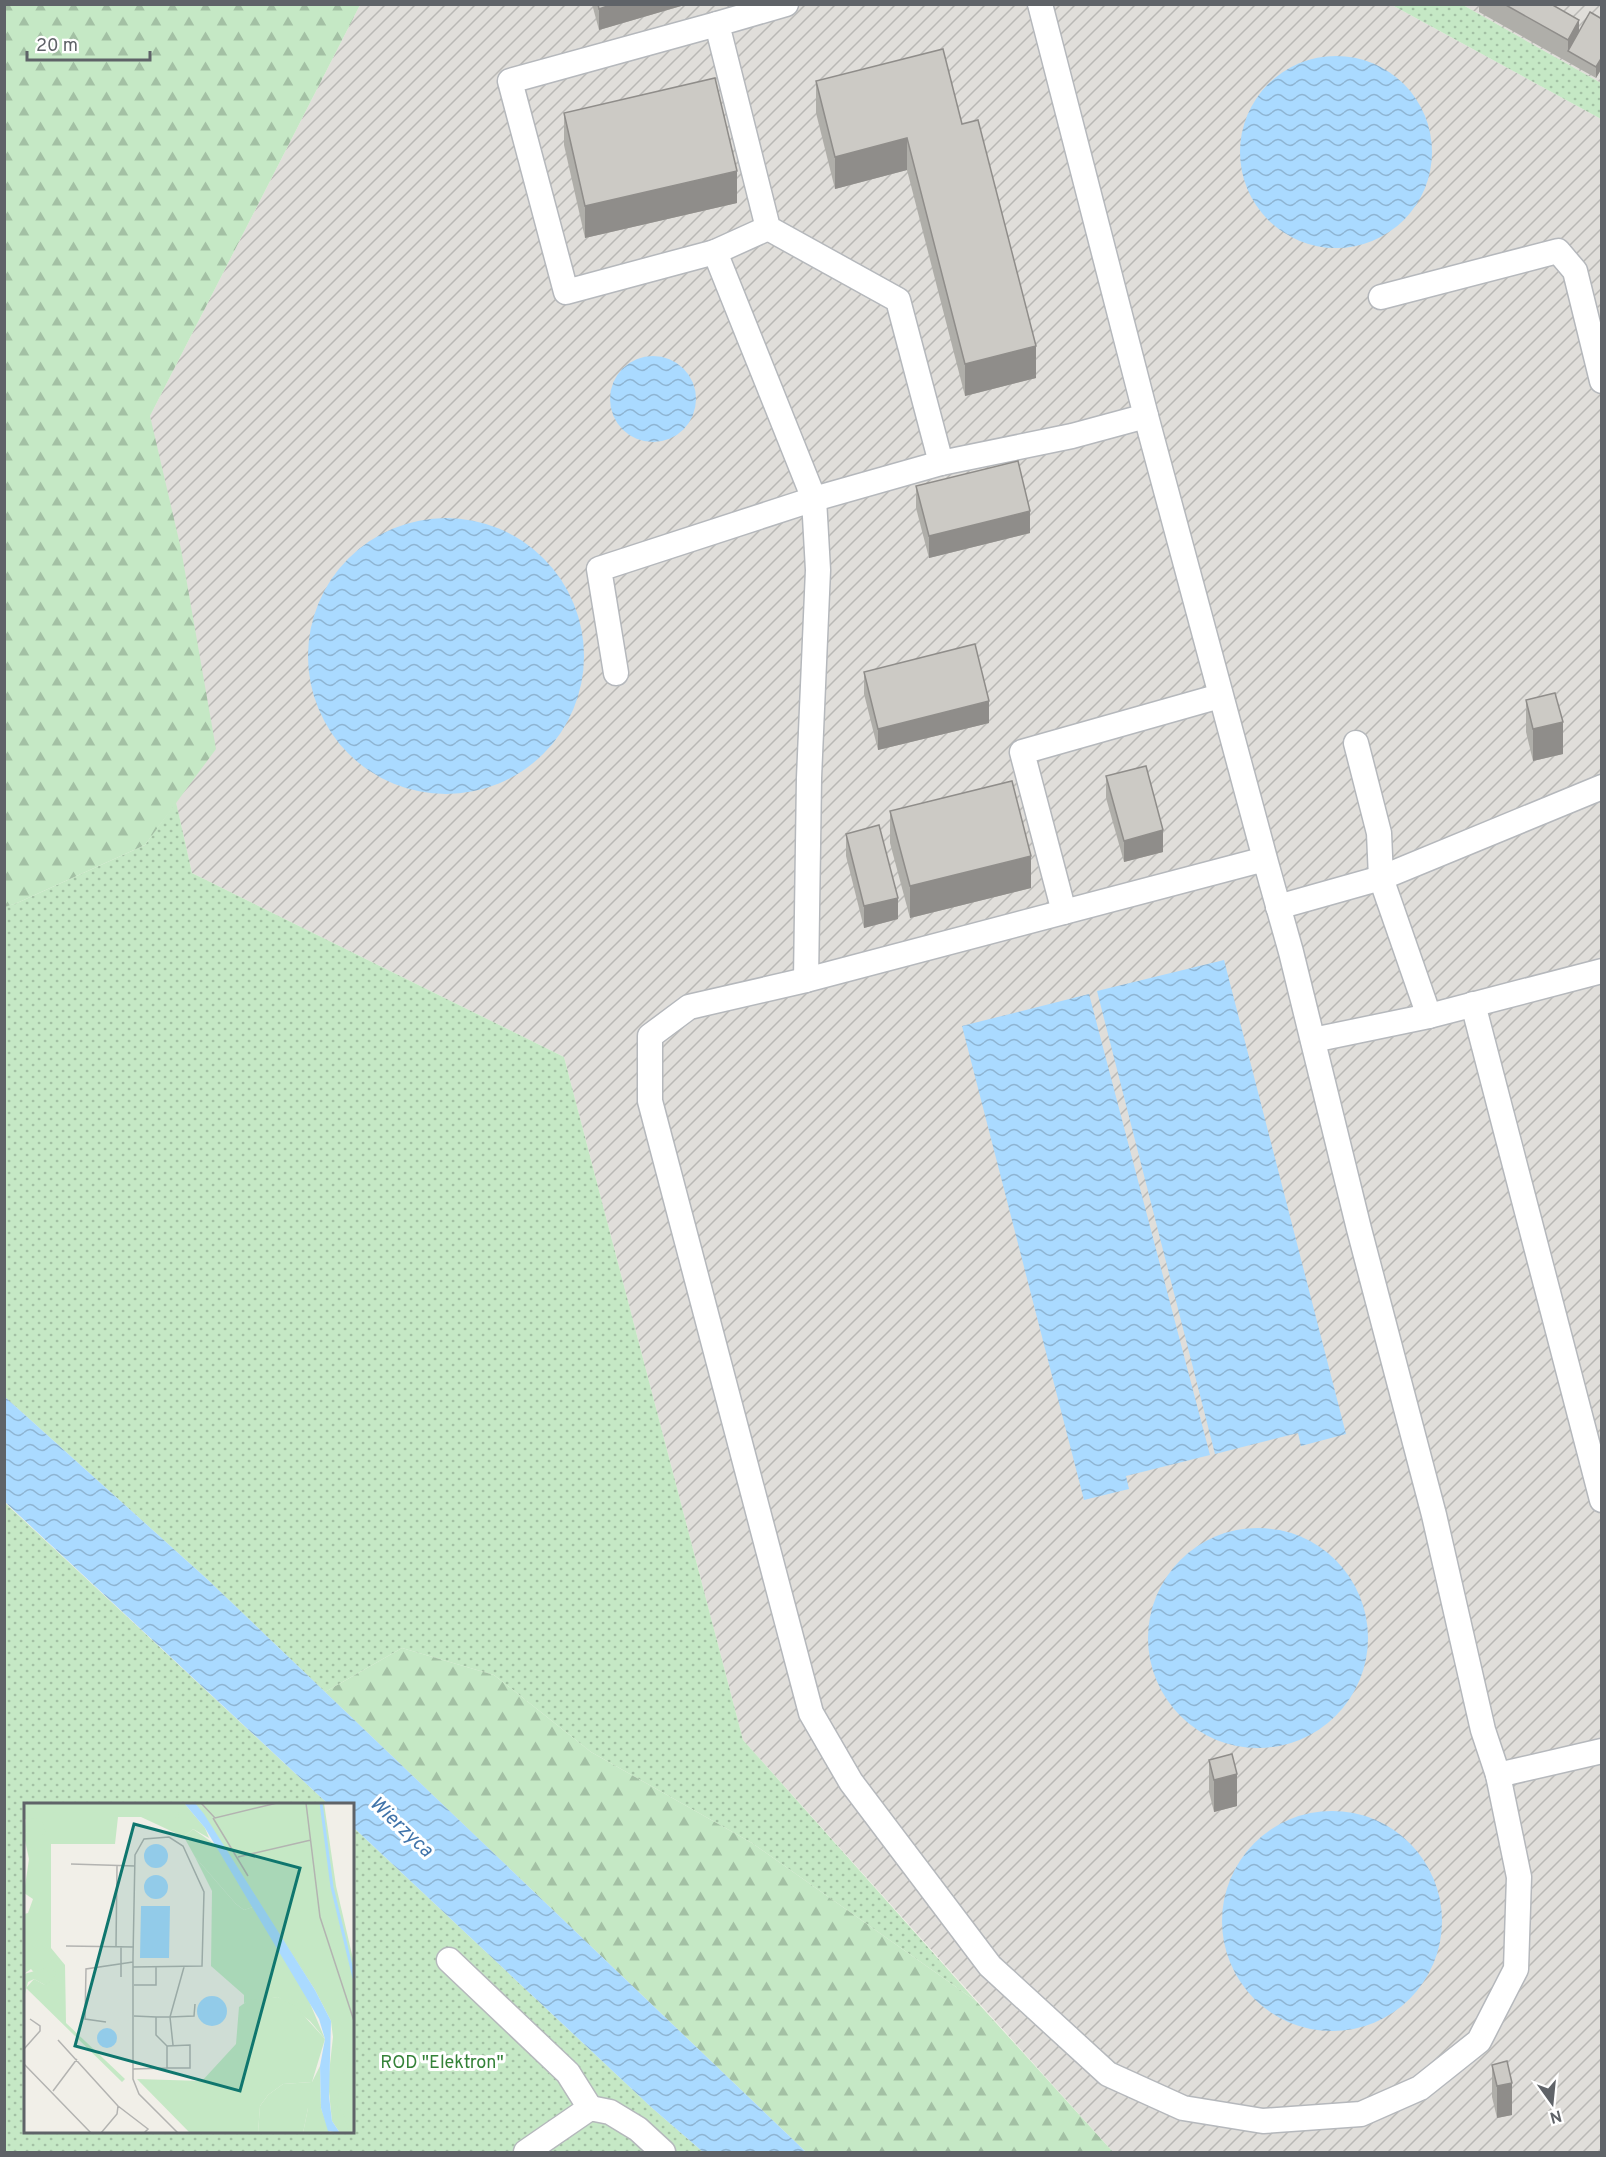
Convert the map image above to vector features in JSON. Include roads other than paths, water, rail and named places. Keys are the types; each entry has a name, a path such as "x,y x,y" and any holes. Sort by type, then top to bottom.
{"lane":[{"path":"768,228 715,252 566,292 510,81 786,4"},
{"path":"1040,4 1146,416 1220,696 1265,859 1278,907 1313,1040 1434,1515 1483,1730 1498,1775 1519,1876 1516,1968 1479,2041 1420,2088 1361,2114 1263,2121 1183,2108 1108,2074 990,1966 851,1782 811,1713 650,1101 650,1036 689,1007 806,980 1265,859"},
{"path":"717,24 768,228 898,300 941,463"},
{"path":"1381,297 1558,251 1575,271 1602,381"},
{"path":"715,252 814,499 818,570 809,778 806,980"},
{"path":"616,673 599,569 814,499 941,463 1072,436 1146,416"},
{"path":"1064,912 1022,752 1220,696"},
{"path":"1356,743 1379,833 1381,878 1430,1016"},
{"path":"1278,907 1381,878 1602,787"},
{"path":"1313,1040 1430,1016 1602,970"},
{"path":"1473,1004 1602,1500"},
{"path":"1498,1775 1602,1750"},
{"path":"449,1960 568,2073 590,2108"},
{"path":"526,2152 590,2108 610,2112 638,2129 663,2152"}],"water":[{"path":"1336,56 1373,63 1404,84 1425,115 1432,152 1425,189 1404,220 1373,241 1336,248 1299,241 1268,220 1247,189 1240,152 1247,115 1268,84 1299,63"},
{"path":"653,356 677,363 689,375 696,399 689,423 677,435 653,442 629,435 617,423 610,399 617,375 629,363"},
{"path":"446,518 473,521 499,528 523,541 544,558 561,579 574,603 581,629 584,656 581,683 574,709 561,733 544,754 523,771 499,784 473,791 446,794 419,791 393,784 369,771 348,754 331,733 318,709 311,683 308,656 311,629 318,603 331,579 348,558 369,541 393,528 419,521"},
{"path":"1224,960 1346,1434 1301,1446 1298,1433 1215,1454 1097,991"},
{"path":"1089,994 1210,1455 1126,1476 1129,1489 1084,1500 962,1026"},
{"name":"Wierzyca","path":"5,1397 207,1579 806,2152 703,2152 651,2107 354,1828 354,1803 327,1803 5,1502"},
{"path":"1247,1528 1269,1528 1300,1536 1319,1546 1336,1560 1350,1577 1360,1596 1368,1627 1368,1649 1360,1680 1350,1699 1336,1716 1319,1730 1300,1740 1269,1748 1247,1748 1206,1735 1188,1723 1173,1708 1156,1680 1148,1649 1148,1627 1161,1586 1173,1568 1188,1553 1216,1536"},
{"path":"1332,1811 1353,1813 1384,1824 1410,1843 1429,1869 1440,1900 1442,1921 1440,1942 1429,1973 1410,1999 1384,2018 1353,2029 1332,2031 1311,2029 1280,2018 1254,1999 1235,1973 1224,1942 1222,1921 1224,1900 1235,1869 1254,1843 1280,1824 1311,1813"}],"park label":[{"name":"ROD \"Elektron\"","path":"442,2062"}]}
